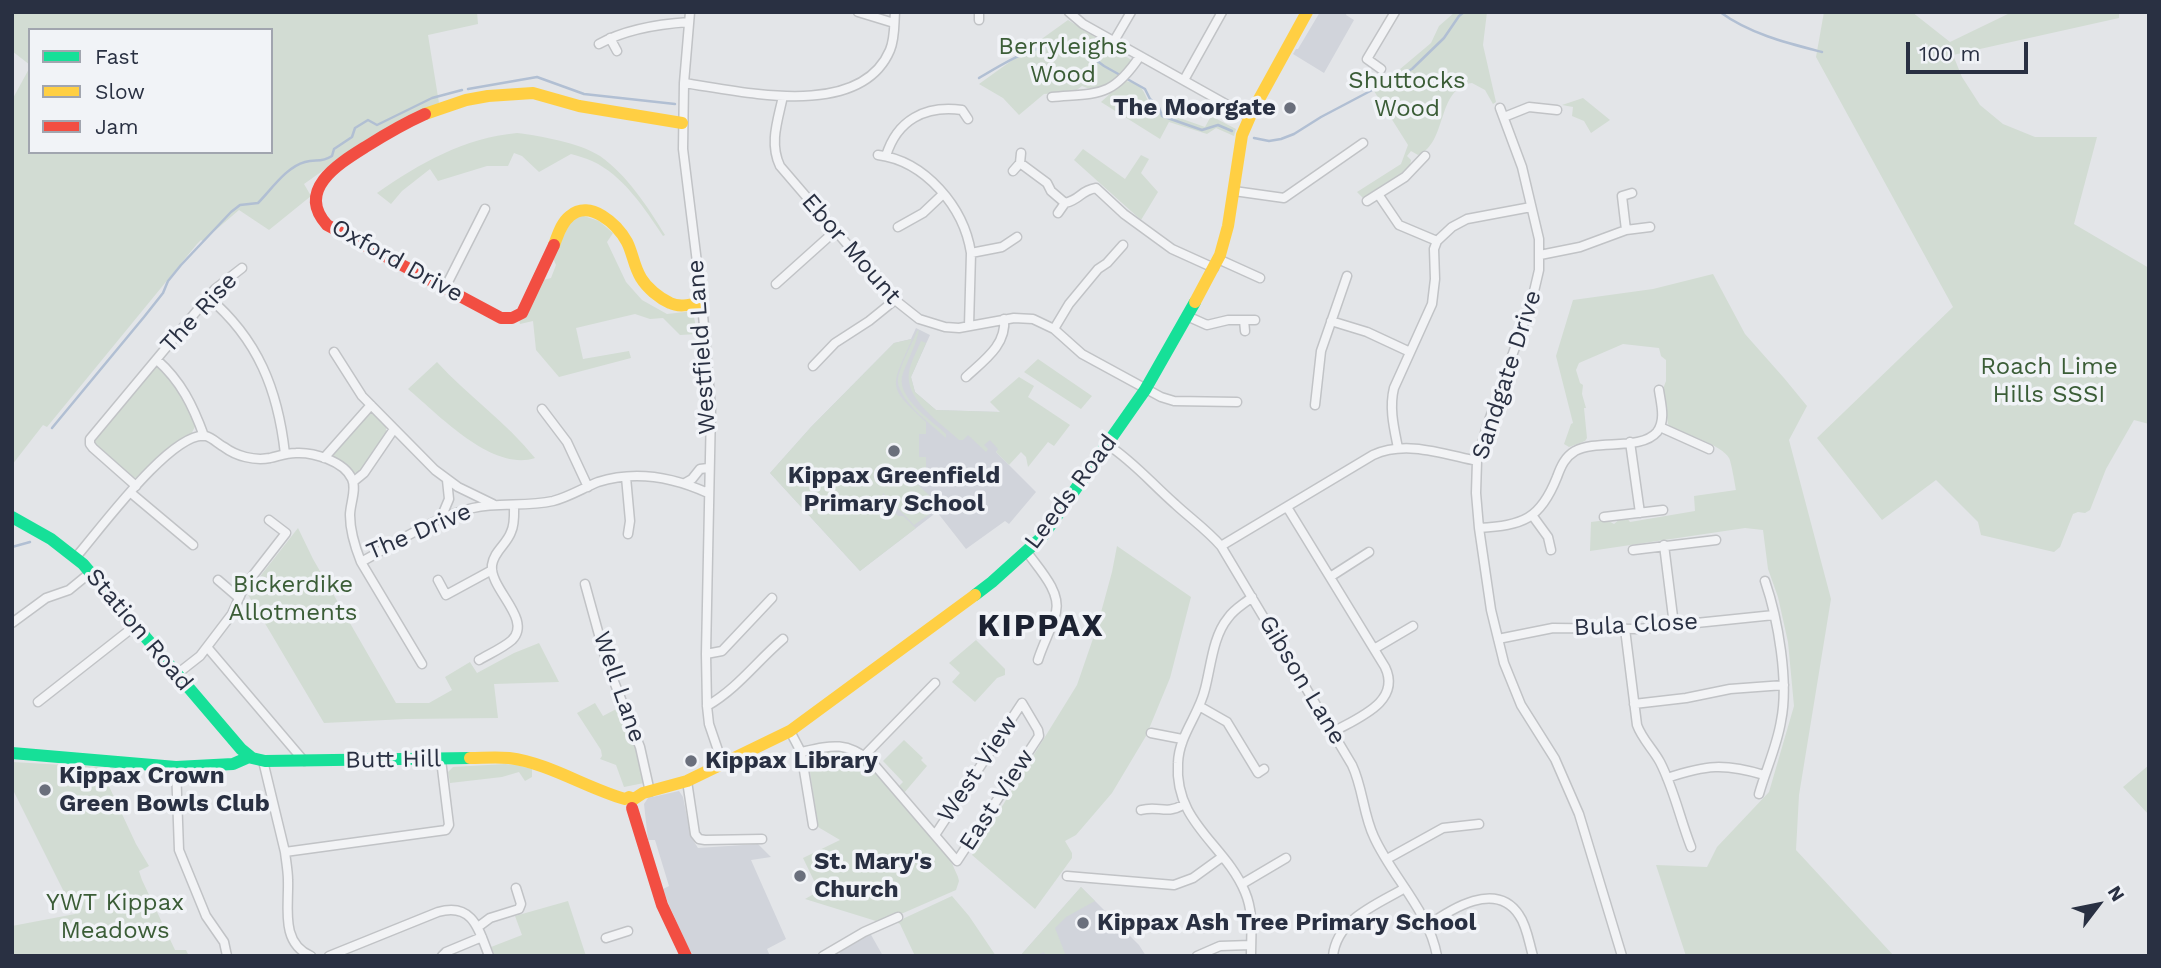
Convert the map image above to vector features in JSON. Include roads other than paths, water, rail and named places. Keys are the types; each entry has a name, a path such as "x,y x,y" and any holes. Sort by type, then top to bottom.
{"street":[{"name":"Westfield Lane","path":"690,12 682,123 711,408 708,468 707,706 709,724 723,765"},
{"path":"858,12 894,23"},
{"path":"684,83 798,97 849,87 865,79 879,67 889,52 894,35 895,12"},
{"path":"1069,12 1083,24 1249,117"},
{"path":"1114,41 1131,12"},
{"path":"1184,80 1222,12"},
{"name":"Leeds Road","path":"630,802 650,792 687,781 790,731 960,607 1027,552 1055,521 1145,390 1216,263 1228,226 1239,148 1249,117 1307,12"},
{"path":"1381,69 1367,59 1395,12"},
{"path":"599,44 621,33 661,24 689,22"},
{"path":"610,38 617,51"},
{"path":"1052,97 1106,91 1127,73 1140,56"},
{"name":"Oxford Drive","path":"682,123 580,106 545,95 520,93 458,102 420,116 379,137 331,171 319,185 317,208 323,222 501,318 518,316 526,308 564,222 572,213 584,209 596,212 619,232 628,245 643,281 667,301 675,305 702,303"},
{"name":"Ebor Mount","path":"783,96 774,141 784,172 895,300 913,315 931,324 952,328 1004,319 1033,319 1054,329 1082,354 1145,390 1174,401 1237,402"},
{"path":"968,120 962,110 944,107 915,116 896,133 882,156 915,167 942,195 959,220 971,253 969,327"},
{"name":"Sandgate Drive","path":"1558,110 1529,107 1502,113 1522,167 1539,239 1540,255 1538,281 1486,426 1477,461 1476,493 1479,528 1498,639 1515,692 1555,759 1579,814 1622,956"},
{"path":"1234,191 1284,198 1363,142"},
{"path":"1367,201 1405,177 1425,156"},
{"path":"1013,172 1021,158 1065,203"},
{"path":"1058,213 1065,203 1076,200 1086,190 1096,188 1124,214 1172,249 1261,278"},
{"path":"1626,230 1622,196 1632,193"},
{"path":"1378,194 1399,225 1437,241"},
{"path":"898,227 923,213 942,195"},
{"path":"1398,448 1393,425 1392,398 1434,297 1434,249 1437,241 1452,226 1466,219 1531,207"},
{"path":"445,288 485,209"},
{"path":"1540,255 1580,247 1626,230 1650,227"},
{"path":"776,284 834,232"},
{"path":"971,253 1002,247 1017,237"},
{"path":"1054,329 1069,304 1098,269 1123,245"},
{"name":"The Rise","path":"133,489 93,448 89,441 91,436 208,297 223,281 242,268"},
{"path":"1315,405 1321,351 1348,276"},
{"path":"208,297 240,330 259,359 278,406 285,454"},
{"path":"813,366 835,343 875,317 895,300"},
{"path":"1187,316 1207,325 1228,320 1255,320"},
{"path":"966,377 1002,340 1004,319"},
{"path":"1244,320 1245,331"},
{"path":"1332,321 1367,332 1410,352"},
{"path":"334,352 354,384 394,429 447,480 493,505"},
{"path":"156,359 182,387 204,436 229,451 246,457 264,458 304,453 324,458 347,472 353,482 364,473 394,429"},
{"path":"1479,528 1504,526 1532,515 1548,499 1562,463 1581,448 1650,438 1660,427 1662,416 1659,390"},
{"path":"324,458 371,405"},
{"path":"542,409 568,442 588,486"},
{"path":"1660,427 1709,449"},
{"path":"76,557 158,462 174,448 193,438 204,436"},
{"path":"1630,442 1640,513"},
{"name":"Gibson Lane","path":"1108,445 1128,458 1221,546 1356,774 1370,828 1427,926 1437,956"},
{"path":"1221,546 1373,455 1398,448 1418,449 1477,461"},
{"path":"685,483 700,469 708,468"},
{"path":"626,477 628,534"},
{"name":"The Drive","path":"353,482 350,523 361,562 441,518 473,508 556,500 607,480 652,477 685,483 708,493"},
{"path":"441,518 449,499 447,480"},
{"path":"133,489 193,545"},
{"path":"479,660 510,642 518,628 516,617 492,570 495,555 511,533 514,505"},
{"path":"1287,507 1389,678 1386,696 1377,706 1333,732"},
{"path":"1604,517 1663,510"},
{"path":"1532,515 1548,537 1551,550"},
{"name":"Station Road","path":"12,517 76,557 251,757"},
{"path":"177,674 207,647 232,614 244,587 286,533 269,520"},
{"path":"1633,550 1716,540"},
{"path":"1664,545 1674,625"},
{"path":"1027,552 1056,598 1056,611 1038,660"},
{"path":"1330,577 1369,552"},
{"path":"361,562 422,664"},
{"path":"438,580 446,595 492,570"},
{"path":"12,623 46,598 69,590 90,572"},
{"path":"218,580 239,597"},
{"path":"1759,794 1779,733 1784,703 1774,615 1765,581"},
{"name":"Well Lane","path":"585,584 617,691 640,747 650,792"},
{"path":"1251,956 1252,916 1242,884 1183,805 1177,772 1182,739 1199,706 1222,627 1233,612 1252,597"},
{"path":"706,654 722,651 772,598"},
{"name":"Bula Close","path":"1498,639 1553,628 1625,629 1774,615"},
{"path":"38,702 136,625"},
{"path":"1374,649 1413,626"},
{"path":"1625,629 1639,730 1660,760 1691,847"},
{"path":"707,706 740,683 759,660 783,639"},
{"path":"207,647 304,761"},
{"path":"864,756 935,683"},
{"path":"1634,704 1730,689 1784,685"},
{"name":"West View","path":"934,835 1022,703"},
{"name":"East View","path":"934,835 957,861 1039,736 1022,703"},
{"path":"1199,706 1227,722 1258,773 1264,769"},
{"path":"790,731 801,752 813,825"},
{"path":"1151,733 1182,739"},
{"path":"801,752 839,746 864,756 881,772 934,835"},
{"path":"12,753 176,767 233,764 251,757"},
{"name":"Butt Hill","path":"251,757 265,761 508,758 534,763 591,790 630,802"},
{"path":"285,852 446,830 449,825 441,760"},
{"path":"265,761 285,852 288,882 286,914 299,948 311,956"},
{"path":"1667,778 1720,766 1764,775"},
{"path":"176,767 179,850 206,916 224,942 228,956"},
{"path":"687,781 694,831 699,839 761,839"},
{"path":"630,802 660,900 686,956"},
{"path":"1141,810 1172,810 1183,805"},
{"path":"1387,859 1443,828 1479,824"},
{"path":"1067,876 1174,885 1193,878 1222,857"},
{"path":"1242,884 1286,858"},
{"path":"478,927 490,918 519,909 516,888"},
{"path":"1333,956 1337,939 1347,924 1405,888"},
{"path":"1427,926 1451,909 1468,902 1486,899 1504,902 1514,908 1521,918 1533,956"},
{"path":"329,956 347,953 444,910 463,912 473,919 489,956"},
{"path":"823,956 864,932 898,917"},
{"path":"606,938 628,931"},
{"path":"442,956 482,937"},
{"path":"1197,956 1220,946 1251,945"}],"waterway":[{"path":"1254,138 1269,141 1294,134 1412,69 1444,38 1464,12"},
{"path":"1720,12 1756,32 1822,52"},
{"path":"979,78 1023,54 1073,43 1104,66 1145,89 1150,99 1158,105 1162,116 1202,130 1218,125 1232,131"},
{"path":"468,89 537,77 584,94 675,104"},
{"path":"52,428 163,293 168,281 181,265 231,212 240,205 258,203 285,174 298,165 332,156 334,149 352,137 355,128 368,120 377,125 432,98 462,90"},
{"path":"12,547 30,542"}],"place":[{"name":"The Moorgate","path":"1290,108"},
{"name":"Kippax Greenfield Primary School","path":"894,451"},
{"name":"Kippax Library","path":"691,761"},
{"name":"Kippax Crown Green Bowls Club","path":"45,790"},
{"name":"St. Mary's Church","path":"800,876"},
{"name":"Kippax Ash Tree Primary School","path":"1083,923"}],"district":[{"name":"KIPPAX","path":"1041,627"}],"park label":[{"name":"Berryleighs Wood","path":"1063,61"},
{"name":"Shuttocks Wood","path":"1407,95"},
{"name":"Roach Lime Hills SSSI","path":"2049,381"},
{"name":"Bickerdike Allotments","path":"293,599"},
{"name":"YWT Kippax Meadows","path":"115,917"}]}
